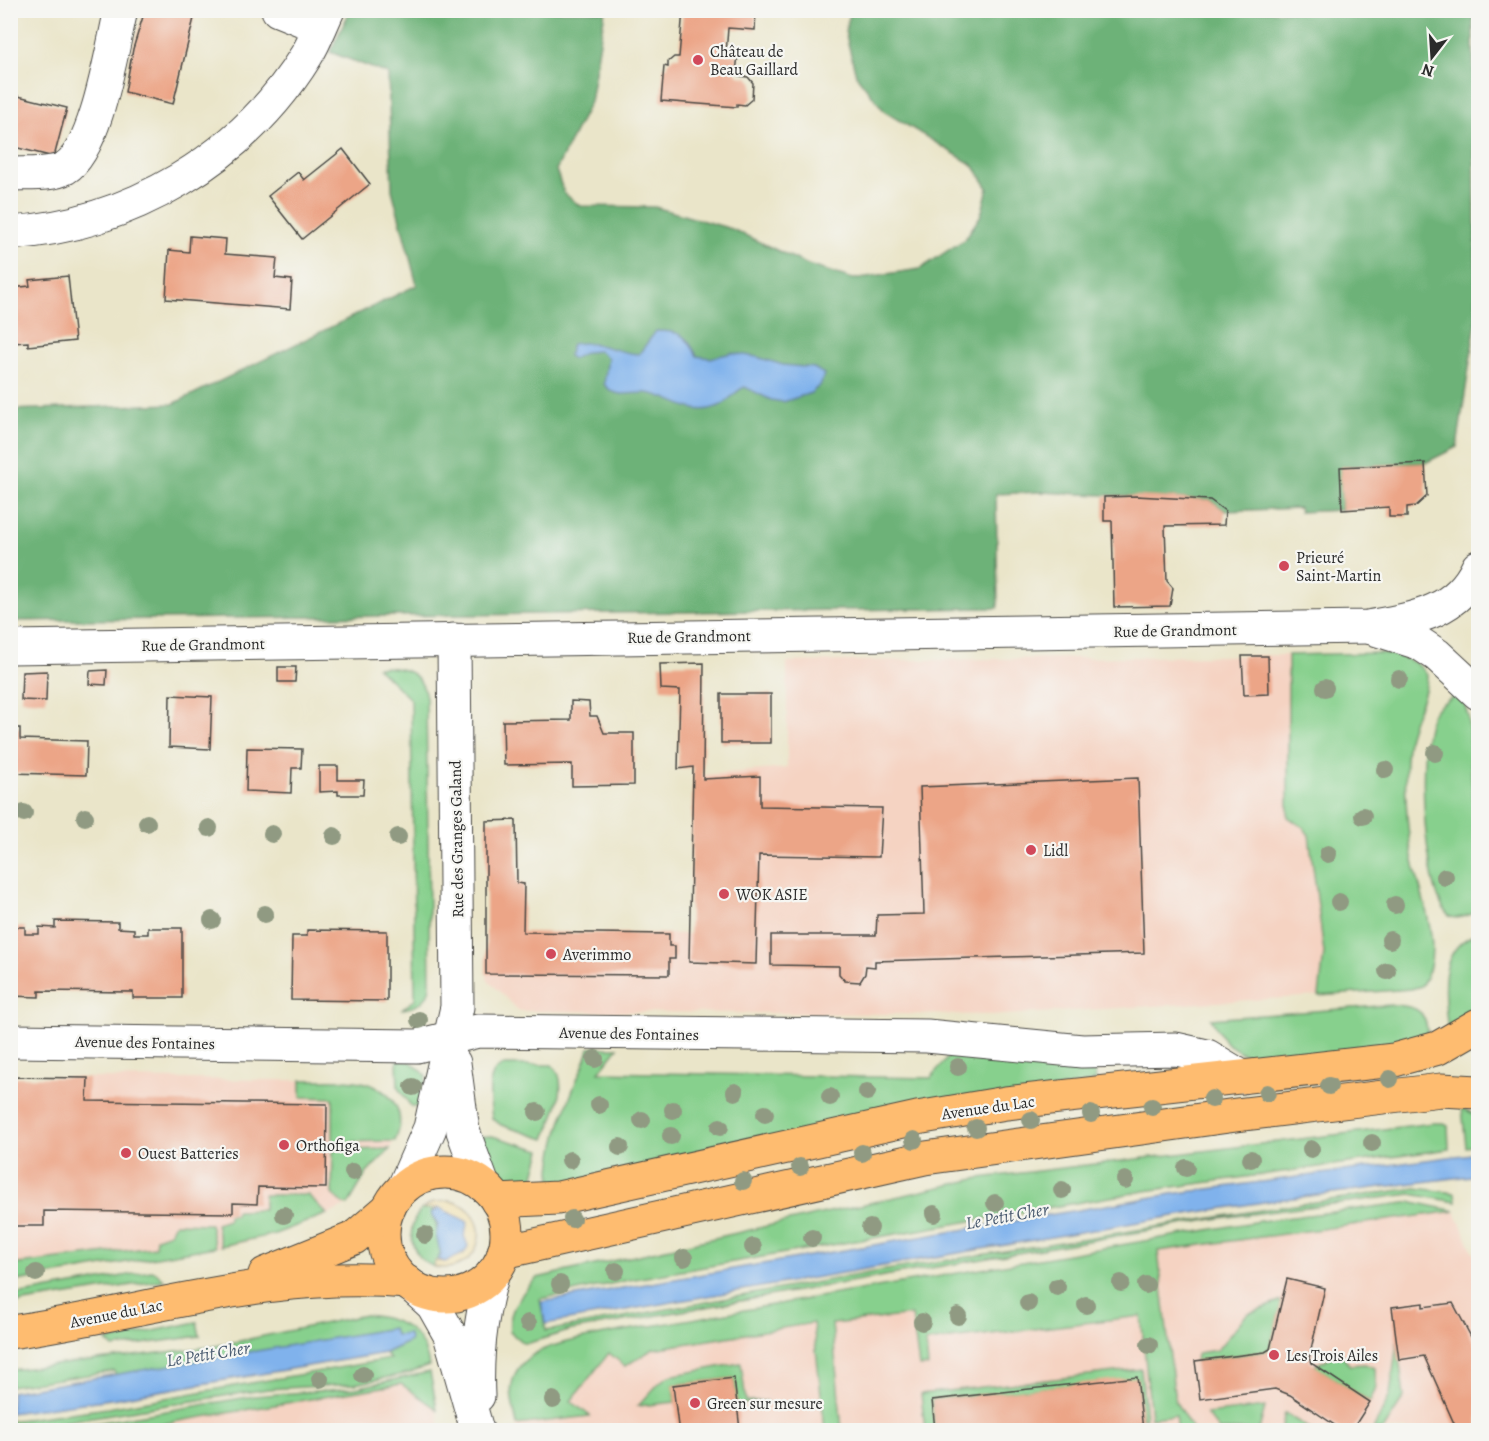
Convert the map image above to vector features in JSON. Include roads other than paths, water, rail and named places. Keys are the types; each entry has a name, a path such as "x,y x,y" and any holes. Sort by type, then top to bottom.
{"main road":[{"name":"Avenue du Lac","path":"490,1193 558,1198 917,1118 1006,1103 1416,1055 1438,1048 1479,1025"},
{"path":"499,1262 925,1158 1236,1115 1441,1090 1479,1092"},
{"path":"441,1172 463,1175 490,1193 507,1228 499,1262 474,1288 455,1295 438,1295 410,1284 390,1262 383,1229 396,1197 420,1177 441,1172"},
{"name":"Avenue du Lac","path":"222,1292 345,1242 368,1227 396,1197"},
{"name":"Avenue du Lac","path":"10,1332 222,1292 343,1278 410,1284"}],"street":[{"path":"10,174 40,173 62,169 74,162 84,148 93,127 120,10"},
{"path":"10,233 81,221 121,208 163,191 204,166 239,136 272,102 306,56 324,19 278,10"},
{"name":"Rue de Grandmont","path":"10,647 1368,627 1401,621 1440,609 1466,590 1479,567"},
{"name":"Rue de Grandmont","path":"1368,627 1419,643 1479,693"},
{"name":"Rue des Granges Galand","path":"396,1197 430,1128 452,1037 458,985 454,640"},
{"name":"Avenue des Fontaines","path":"10,1041 417,1046 478,1031 927,1036 1082,1051 1176,1049 1207,1056 1242,1077"},
{"name":"Rue des Granges Galand","path":"452,1037 463,1131 490,1193"},
{"path":"478,1431 477,1376 480,1330 483,1306 499,1262"},
{"path":"410,1284 433,1305 450,1335 478,1431"}],"water":[{"path":"656,331 677,333 686,338 697,356 710,358 732,353 757,357 783,365 814,368 824,374 821,384 811,393 783,402 771,400 745,387 719,406 699,410 655,394 614,392 604,384 608,358 599,351 586,352 573,359 568,356 572,344 581,343 639,354"},
{"path":"1478,1153 1478,1175 1277,1200 1174,1216 545,1324 541,1302 1171,1194"},
{"path":"439,1208 468,1222 464,1236 468,1246 466,1251 445,1262 438,1259 441,1255 436,1235 438,1225 431,1213"},
{"path":"393,1328 395,1335 409,1334 410,1341 385,1353 118,1398 11,1413 11,1392"}],"place":[{"name":"Château de Beau Gaillard","path":"698,60"},
{"name":"Prieuré Saint-Martin","path":"1284,566"},
{"name":"Lidl","path":"1031,850"},
{"name":"WOK ASIE","path":"724,894"},
{"name":"Averimmo","path":"551,954"},
{"name":"Orthofiga","path":"284,1145"},
{"name":"Ouest Batteries","path":"126,1153"},
{"name":"Les Trois Ailes","path":"1274,1355"},
{"name":"Green sur mesure","path":"695,1403"}],"water label":[{"name":"Le Petit Cher","path":"1007,1216"},
{"name":"Le Petit Cher","path":"208,1354"}]}
